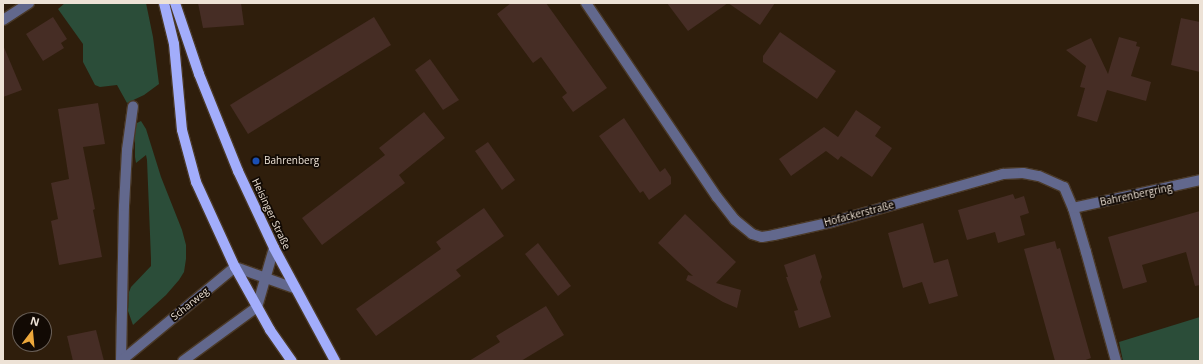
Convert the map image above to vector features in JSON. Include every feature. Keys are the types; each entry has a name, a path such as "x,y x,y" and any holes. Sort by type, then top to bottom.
{"main road":[{"path":"164,3 174,44 182,130 196,182 235,267 257,307 292,361"},
{"name":"Heisinger Straße","path":"175,3 201,80 238,171 294,288 335,361"}],"street":[{"path":"3,20 29,3"},
{"name":"Hofackerstraße","path":"586,3 716,197 735,220 752,234 762,237 774,236 832,222 1013,173 1039,176 1064,187 1073,208 1116,361"},
{"path":"121,361 124,206 127,150 133,106"},
{"name":"Bahrenbergring","path":"1073,208 1200,180"},
{"path":"183,361 257,307 274,248"},
{"path":"235,267 294,288"},
{"name":"Scharweg","path":"121,361 235,267"}],"green space":[{"path":"65,3 146,3 153,37 159,84 144,95 127,103 117,85 100,87 95,85 83,62 83,44 58,9"},
{"path":"141,121 146,129 161,177 182,230 186,245 186,259 184,272 179,280 166,295 133,325 128,311 129,292 131,287 151,266 147,160 146,155 136,163 135,157 135,130 137,123"},
{"path":"1200,317 1200,361 1123,361 1119,342"}],"building":[{"path":"198,3 241,3 244,25 203,28"},
{"path":"511,3 546,3 607,88 573,112 562,97 567,93 541,57 533,63 497,14"},
{"path":"667,3 728,3 688,31"},
{"path":"728,3 775,3 760,25"},
{"path":"53,17 67,39 61,43 64,48 43,61 26,34"},
{"path":"374,17 391,45 248,134 230,105"},
{"path":"1181,18 1200,22 1200,72 1171,65"},
{"path":"780,32 836,71 817,99 763,62 763,56"},
{"path":"1119,37 1137,42 1136,46 1140,47 1131,76 1151,82 1146,101 1107,90 1097,122 1077,116 1085,88 1080,87 1086,66 1066,50 1091,38 1108,74"},
{"path":"3,45 22,90 3,97"},
{"path":"430,59 459,100 443,110 415,70"},
{"path":"98,103 105,144 83,147 95,209 93,210 102,257 59,265 51,221 58,219 51,183 69,179 58,109"},
{"path":"856,110 881,127 875,136 892,148 872,177 841,156 838,160 826,151 791,176 779,159 824,127 838,137"},
{"path":"424,112 445,138 399,175 405,183 322,245 302,218 385,155 379,148"},
{"path":"624,118 660,172 665,168 671,177 671,184 649,200 643,191 640,193 599,136"},
{"path":"488,142 515,180 502,190 475,151"},
{"path":"1013,194 1015,199 1024,196 1029,213 1020,216 1025,235 998,243 995,232 967,240 958,210"},
{"path":"484,208 504,236 456,270 461,276 376,336 356,309 441,249 436,242"},
{"path":"1200,211 1200,285 1195,286 1186,252 1142,265 1147,282 1123,289 1108,237"},
{"path":"685,214 736,262 716,283 741,290 737,308 723,302 686,280 688,275 693,276 658,243"},
{"path":"923,223 934,263 948,259 958,296 929,304 922,282 903,288 888,233"},
{"path":"1055,241 1057,249 1060,248 1091,358 1083,361 1055,361 1024,249"},
{"path":"538,243 571,286 558,296 525,254"},
{"path":"815,254 822,277 820,282 831,317 799,328 794,311 798,310 786,277 788,277 784,265"},
{"path":"546,306 564,335 521,361 469,361 500,342 496,336"},
{"path":"96,330 104,361 73,361 67,336"}],"place":[{"name":"Bahrenberg","path":"256,161"}]}
